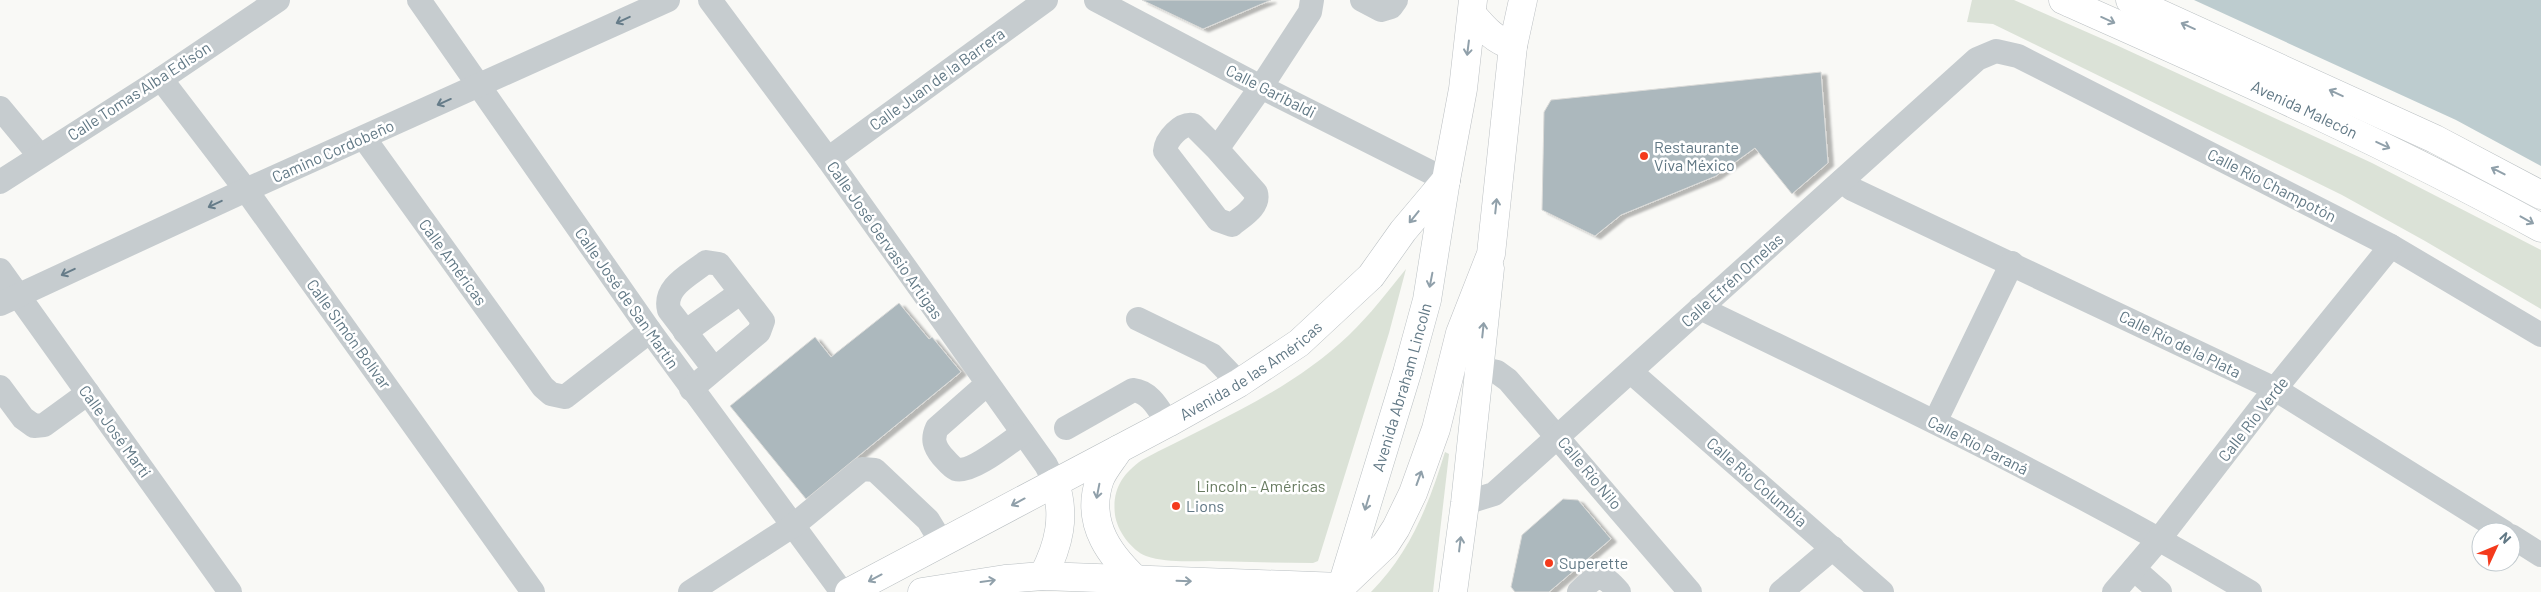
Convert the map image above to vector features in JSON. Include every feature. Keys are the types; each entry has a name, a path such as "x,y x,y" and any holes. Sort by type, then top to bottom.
{"main road":[{"path":"1453,592 1465,503 1513,46 1523,0"},
{"name":"Avenida Malecón","path":"2063,0 2261,88 2410,158 2541,228"},
{"name":"Avenida Malecón","path":"2130,0 2435,139 2541,195"},
{"path":"1472,7 1488,34 1500,42 1513,46"},
{"path":"1446,180 1463,89 1472,7"},
{"name":"Avenida de las Américas","path":"849,592 1168,424 1239,383 1299,343 1341,307 1371,276 1402,231 1446,180"},
{"name":"Avenida Abraham Lincoln","path":"1340,590 1408,373 1427,300 1446,180"},
{"path":"922,592 1005,579 1042,576 1143,586 1340,590 1385,545 1396,528 1413,493 1436,429 1460,333 1491,254"},
{"path":"1120,448 1101,477 1095,513 1098,529 1105,545 1143,586"},
{"path":"1042,576 1052,558 1061,524 1061,500 1055,483"}],"street":[{"name":"Calle Tomas Alba Edisón","path":"0,182 39,155 161,79 278,0"},
{"name":"Calle José de San Martín","path":"419,0 691,389 842,592"},
{"name":"Camino Cordobeño","path":"9,300 246,190 668,0"},
{"name":"Calle José Gervasio Artigas","path":"710,0 828,159 1046,465 1055,483"},
{"name":"Calle Juan de la Barrera","path":"828,159 1046,0"},
{"path":"1217,149 1261,87 1310,12 1312,0"},
{"path":"1362,0 1381,10 1391,7 1396,0"},
{"name":"Calle Garibaldi","path":"1105,2 1261,87 1446,180"},
{"name":"Calle Efrén Ornelas","path":"1465,503 1494,494 1977,59 1996,51"},
{"name":"Calle Río Champotón","path":"1996,51 2018,56 2391,246 2541,335"},
{"name":"Calle Simón Bolívar","path":"161,79 246,190 533,592"},
{"path":"0,108 39,155"},
{"name":"Calle Américas","path":"364,138 543,387 551,394 565,397 650,331"},
{"name":"Calle Río de la Plata","path":"1842,181 1852,189 2275,389 2488,522"},
{"name":"Calle Río Verde","path":"2114,592 2160,538 2275,389 2391,246"},
{"path":"691,389 762,328 763,321 718,264 706,262 669,292 667,301 670,310 685,332 714,369"},
{"path":"1935,422 2012,263"},
{"name":"Calle José Martí","path":"0,270 9,300 88,392 230,592"},
{"path":"685,332 740,293"},
{"name":"Calle Río Paraná","path":"1700,308 1935,422 2160,538 2250,592"},
{"path":"1138,319 1212,355 1239,383"},
{"name":"Calle Río Nilo","path":"1479,368 1498,372 1508,380 1559,436 1690,592"},
{"name":"Calle Río Columbia","path":"1630,372 1882,592"},
{"path":"987,384 937,428 933,437 936,448 954,469 963,470 973,466 1023,433"},
{"path":"0,387 23,418 34,426 44,424 88,392"},
{"path":"1066,428 1133,390 1141,391 1148,395 1168,424"},
{"path":"690,592 794,525 862,469 869,468 875,470 928,520 942,543"},
{"path":"2521,542 2541,555"},
{"path":"1781,592 1832,548"},
{"path":"2134,569 2160,592"},
{"path":"1579,592 1592,579 1597,577 1608,580 1619,592"}],"green space":[{"path":"1972,0 2014,0 2372,163 2541,250 2541,309 2342,195 1993,24 1967,22"},
{"name":"Lincoln - Américas","path":"1406,269 1389,333 1318,561 1313,563 1170,561 1146,556 1135,549 1126,539 1116,521 1114,506 1120,483 1129,471 1142,460 1250,405 1302,373 1326,355 1357,327"},
{"path":"1445,452 1449,454 1433,592 1371,592 1397,561 1417,527"}],"shaded area":[{"path":"2194,0 2541,0 2541,166 2456,120"}],"building":[{"path":"1142,0 1271,0 1203,29"},
{"name":"Restaurante Viva México","path":"1821,72 1828,163 1792,194 1755,148 1716,176 1621,215 1595,236 1542,210 1544,112 1551,100"},
{"path":"899,303 929,339 932,337 961,372 806,499 730,406 815,337 831,357"},
{"name":"Superette","path":"1563,499 1578,500 1611,539 1549,592 1515,592 1511,587 1522,535"}],"place":[{"name":"Restaurante Viva México","path":"1644,156"},
{"name":"Lions","path":"1176,506"},
{"name":"Superette","path":"1549,563"}]}
